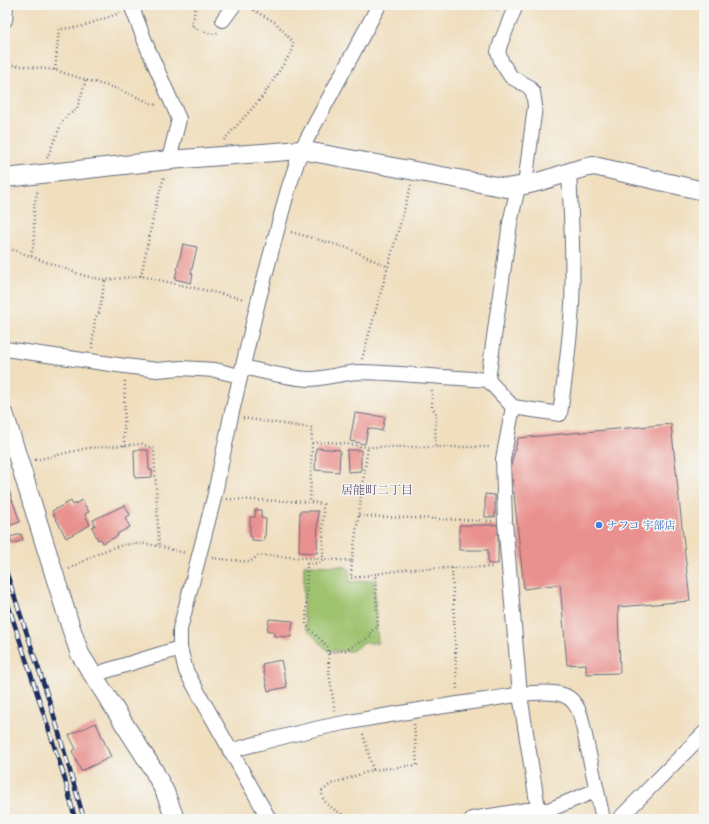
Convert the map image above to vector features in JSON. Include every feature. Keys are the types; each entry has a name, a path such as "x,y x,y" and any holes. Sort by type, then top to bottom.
{"street":[{"path":"5,20 6,5"},
{"path":"223,20 234,5"},
{"path":"269,819 186,671 180,648 180,629 214,498 231,416 258,302 277,228 301,150 379,5"},
{"path":"132,7 148,49 179,119 169,160"},
{"path":"488,380 510,222 521,186 534,106 533,92 528,86 511,76 502,63 498,52 515,9"},
{"path":"5,178 169,160 301,150 507,188 551,178 581,167 594,166 704,191"},
{"path":"5,348 156,370 181,368 289,376 310,379 358,372 488,380 513,407 560,414 568,353 572,306 573,239 569,171"},
{"path":"513,407 503,459 505,522 520,695 538,808"},
{"path":"5,416 80,654 153,769 165,792 175,819"},
{"path":"93,675 180,648"},
{"path":"230,751 337,724 412,711 547,692 564,695 578,707 586,736 603,819"},
{"path":"626,816 704,733"},
{"path":"472,819 538,808 546,811 597,790"}],"path":[{"path":"195,5 192,27 211,34 219,33 223,20"},
{"path":"220,156 224,138 263,96 292,51 293,42 276,24 245,5"},
{"path":"473,5 515,9"},
{"path":"55,70 59,29 80,27 132,7"},
{"path":"5,64 55,70 115,88 177,115"},
{"path":"141,276 156,204 169,160"},
{"path":"358,372 414,171"},
{"path":"277,228 348,248 388,267"},
{"path":"5,247 85,276 105,280 141,276 258,302"},
{"path":"90,361 95,318 100,313 105,280"},
{"path":"124,446 125,366"},
{"path":"432,377 432,408 436,412 435,447"},
{"path":"231,416 311,428 312,443 310,502"},
{"path":"312,443 331,442 368,447 505,448"},
{"path":"21,463 88,448 142,444 154,449 159,547"},
{"path":"368,447 351,578 408,569 509,567"},
{"path":"214,498 310,502 323,504 323,559 320,563 307,564 306,625 328,647 329,672 337,724"},
{"path":"358,516 505,522"},
{"path":"55,577 102,551 123,545 141,544 199,556 250,562 259,556 352,561"},
{"path":"452,568 457,704"},
{"path":"329,653 346,650 370,637 371,631 378,627 375,574"},
{"path":"348,819 324,802 322,791 332,784 373,770 417,765 416,741 412,711"},
{"path":"360,720 373,770"}],"green space":[{"path":"304,565 343,566 349,569 350,582 374,580 378,643 363,643 352,651 328,651 306,629 305,617 303,617"}],"building":[{"path":"183,244 197,247 191,273 193,274 191,283 175,279"},
{"path":"355,413 385,417 382,431 368,428 365,444 350,441"},
{"name":"ナフコ 宇部店","path":"671,424 690,601 618,607 620,673 586,674 586,664 567,665 560,584 524,589 511,465 518,438"},
{"path":"316,448 340,450 339,472 315,470"},
{"path":"134,450 148,450 149,470 152,470 152,477 135,478"},
{"path":"347,450 361,450 361,471 348,472"},
{"path":"5,479 20,522 5,527"},
{"path":"485,494 495,495 495,517 485,517"},
{"path":"82,500 89,512 85,514 90,525 66,538 52,511 71,501 73,505"},
{"path":"125,505 130,515 125,518 130,527 117,534 118,536 103,543 101,539 98,540 92,527 95,525 93,520"},
{"path":"255,510 261,510 261,518 266,519 264,541 252,540 252,537 250,537 250,517 255,517"},
{"path":"300,511 318,511 317,553 299,552"},
{"path":"459,525 498,525 498,564 488,564 488,550 459,550"},
{"path":"21,534 23,540 12,544 10,537"},
{"path":"269,619 293,621 291,637 274,636 274,631 267,631"},
{"path":"281,660 287,687 268,691 262,664"},
{"path":"96,723 111,757 81,771 72,751 76,749 69,735"}],"railway":[{"path":"5,568 51,706 84,819"},
{"path":"5,595 64,776 75,819"}],"place":[{"name":"ナフコ 宇部店","path":"599,525"}],"district":[{"name":"居能町二丁目","path":"377,490"}]}
